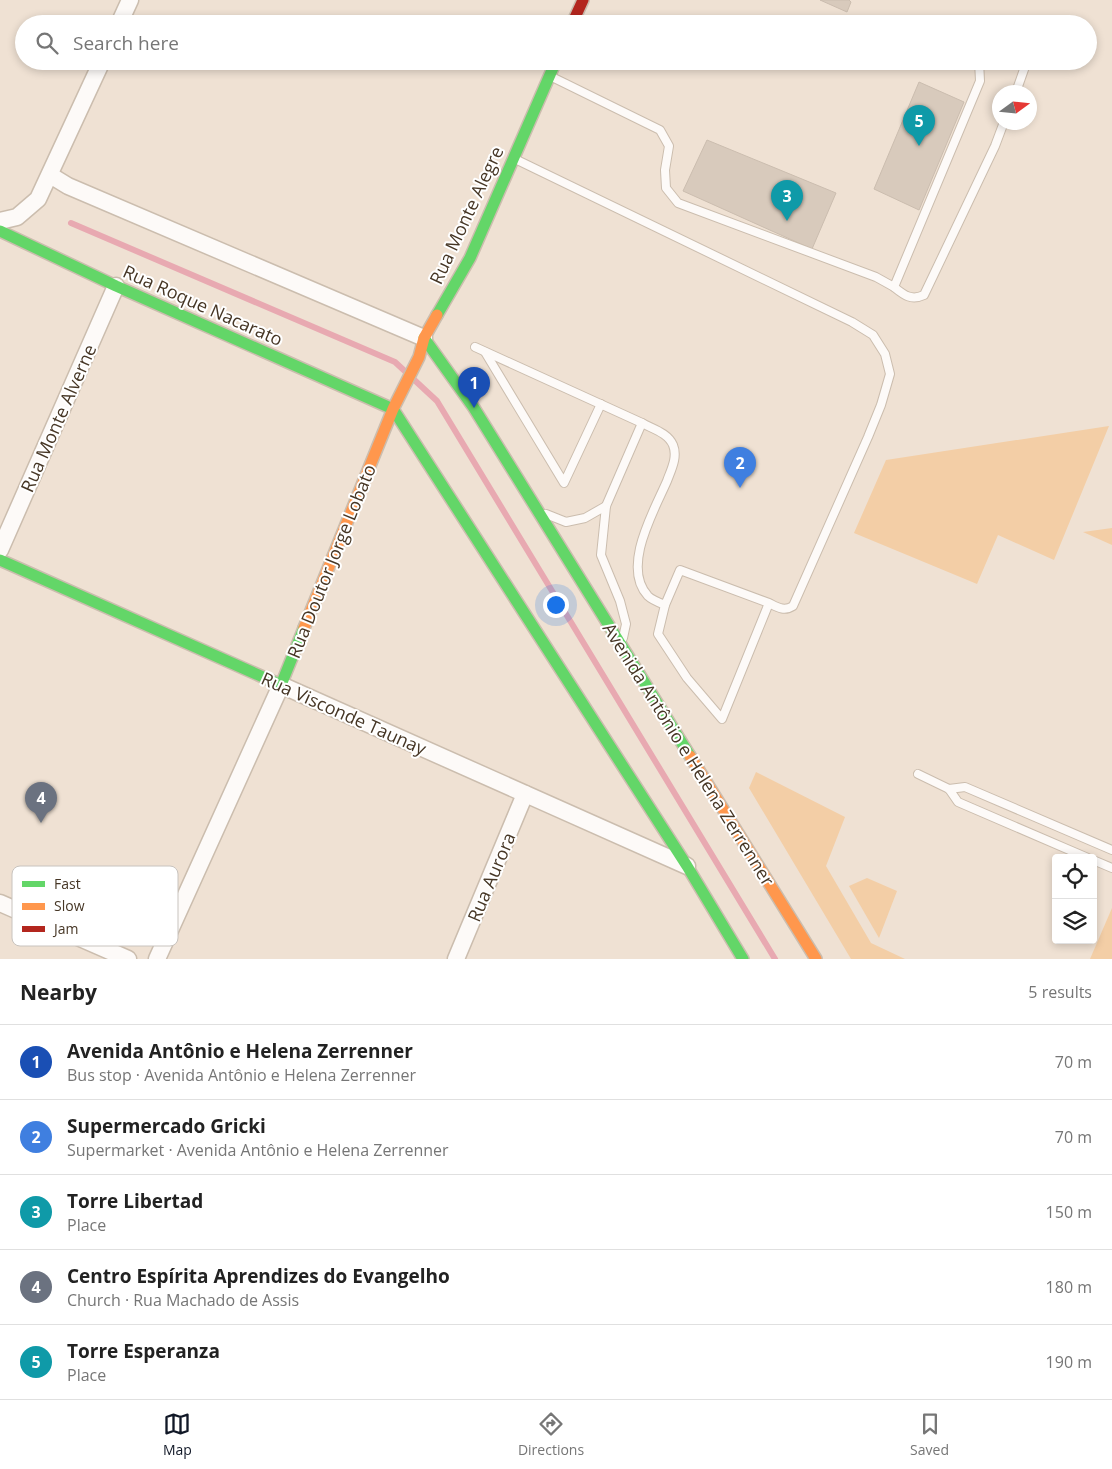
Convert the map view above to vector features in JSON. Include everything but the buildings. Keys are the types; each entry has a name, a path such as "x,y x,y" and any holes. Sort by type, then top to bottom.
{"street":[{"path":"123,15 130,0"},
{"path":"576,15 583,0"},
{"path":"0,221 18,217 38,199 98,70"},
{"name":"Rua Monte Alegre","path":"393,409 419,357 424,338 470,258 552,70"},
{"path":"50,175 68,186 424,338"},
{"name":"Rua Roque Nacarato","path":"0,231 116,286 393,409"},
{"name":"Rua Monte Alverne","path":"0,550 116,286"},
{"name":"Avenida Antônio e Helena Zerrenner","path":"424,338 474,408 816,959"},
{"path":"393,409 687,866 742,959"},
{"name":"Rua Doutor Jorge Lobato","path":"178,911 281,685 393,409"},
{"name":"Rua Visconde Taunay","path":"0,560 687,866"},
{"name":"Rua Aurora","path":"456,959 525,794"},
{"path":"0,903 12,908"},
{"path":"98,946 128,959"},
{"name":"Rua Doutor Jorge Lobato","path":"156,959 162,946"}],"lane":[{"path":"556,70 660,130 669,146 665,170 666,188 678,203 876,277 906,296 917,298 924,295 1001,130"},
{"path":"894,287 980,81 979,70"},
{"path":"1018,85 1024,70"},
{"path":"513,158 852,322 873,335 885,354 890,374 881,405 793,606 783,609 769,603 680,570 665,605 658,634 686,678 722,720 769,603"},
{"path":"475,347 668,436 674,446 675,461 641,542 637,563 641,584 649,597 665,605"},
{"path":"485,352 564,483 601,404"},
{"path":"622,645 626,624 620,601 600,554 606,506 642,423"},
{"path":"538,511 566,522 585,518 606,506"},
{"path":"918,774 949,789 958,802 1079,854"},
{"path":"949,789 965,787 1112,850"},
{"path":"1097,862 1112,868"}],"shaded area":[{"path":"1109,426 1054,560 998,535 977,584 854,533 886,460"},
{"path":"1112,528 1112,545 1083,532"},
{"path":"756,772 845,817 826,866 871,943 905,959 851,959 749,788"},
{"path":"867,878 897,891 879,938 849,886"},
{"path":"1112,908 1112,959 1090,959"}],"waterway":[{"path":"71,223 395,362 437,401 775,959"}],"traffic: fast":[{"path":"437,315 470,258 552,70"},
{"path":"0,231 116,286 393,409"},
{"path":"424,338 474,408 690,756"},
{"path":"393,409 687,866 743,959"},
{"path":"0,560 281,685 304,628"}],"traffic: slow":[{"path":"304,628 393,409 419,357 424,338 437,315"},
{"path":"690,756 816,959"}],"traffic: jam":[{"path":"576,15 583,0"}],"place":[{"name":"Torre Esperanza","path":"919,146"},
{"name":"Torre Libertad","path":"787,221"},
{"name":"Avenida Antônio e Helena Zerrenner","path":"474,408"},
{"name":"Supermercado Gricki","path":"740,488"},
{"name":"Centro Espírita Aprendizes do Evangelho","path":"41,823"}]}
